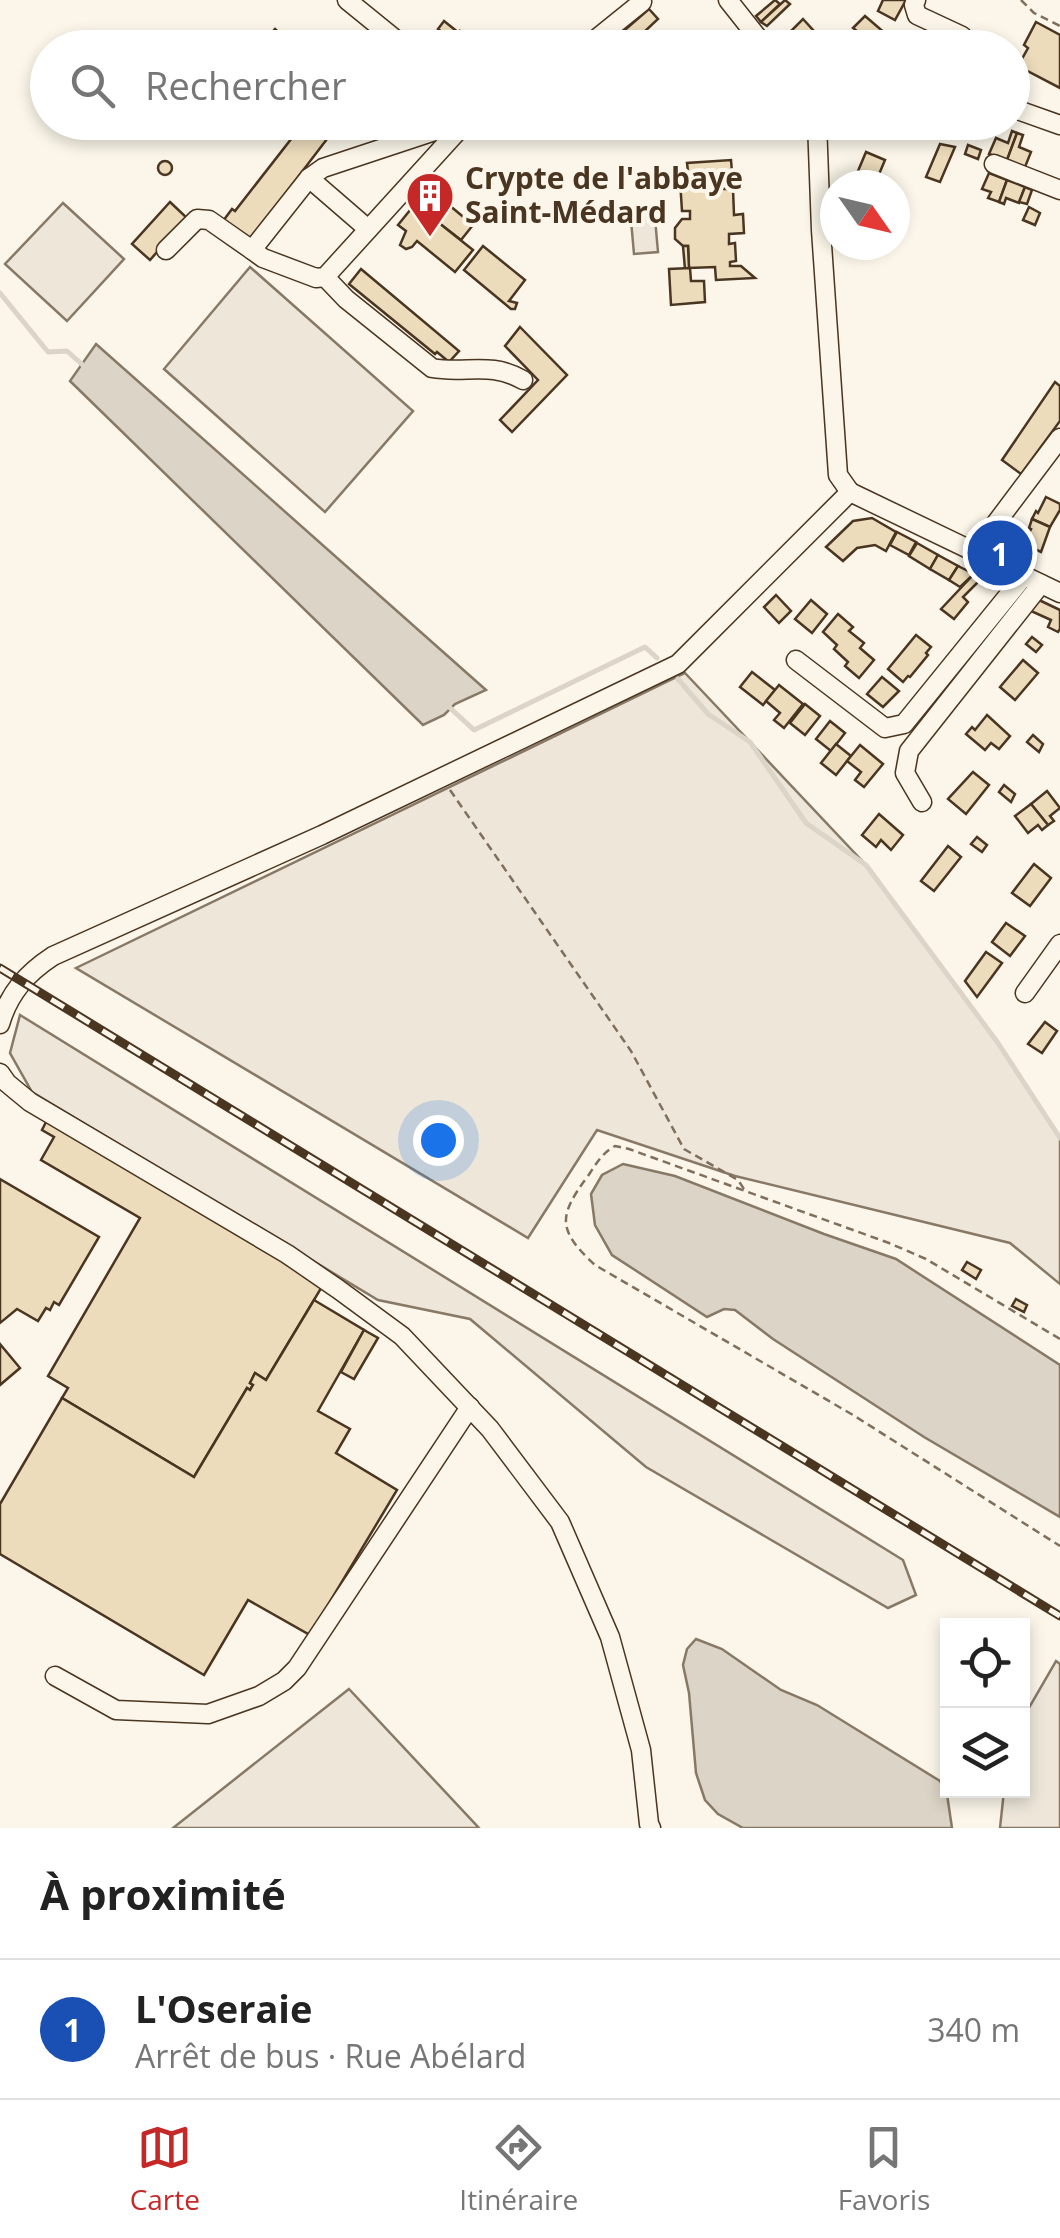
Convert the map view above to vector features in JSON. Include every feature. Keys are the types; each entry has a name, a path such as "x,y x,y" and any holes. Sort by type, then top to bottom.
{"street":[{"path":"347,0 384,30"},
{"path":"728,0 752,30"},
{"path":"916,0 917,14 950,30"},
{"path":"608,30 642,2"},
{"path":"1030,114 1060,125"},
{"path":"252,250 309,178 322,168 408,140"},
{"path":"324,278 448,140"},
{"path":"818,140 838,475 850,492 1060,593"},
{"path":"994,164 1060,190"},
{"path":"309,178 368,229"},
{"path":"166,250 190,223 209,220 263,258 324,278 432,368 505,370 522,380"},
{"path":"978,553 984,539 1060,438"},
{"path":"0,1024 19,985 36,967 54,956 442,778 678,664 850,492"},
{"path":"796,660 885,728 904,724 1033,580"},
{"path":"922,802 905,774 909,752 1033,580"},
{"path":"1025,994 1060,944"},
{"path":"0,1075 30,1102 338,1289 402,1336 490,1429 560,1522 610,1637 641,1750 651,1828"},
{"path":"55,1676 116,1710 208,1714 259,1696 284,1682 470,1407"}],"path":[{"path":"1021,0 1034,13 1060,26"},
{"path":"442,778 632,1051 684,1149 738,1180 744,1190"},
{"path":"1060,1339 926,1260 888,1243 630,1149 614,1146 605,1151 572,1197 564,1222 574,1245 595,1265 853,1416 1060,1546"}],"shaded area":[{"path":"63,203 124,259 67,321 5,264"},
{"path":"654,207 658,252 634,254 630,209"},
{"path":"250,267 413,411 325,512 164,369"},
{"path":"96,344 486,690 423,725 70,381"},
{"path":"685,673 866,865 998,1043 1060,1138 1060,1284 1010,1243 735,1176 597,1130 528,1238 76,968"},
{"path":"20,1015 903,1560 916,1595 888,1608 646,1467 470,1319 378,1300 32,1092 10,1053"},
{"path":"623,1164 675,1176 896,1259 1060,1365 1060,1517 924,1437 735,1310 724,1309 707,1317 612,1255 595,1225 591,1194 602,1175"},
{"path":"696,1639 722,1649 781,1690 817,1705 940,1781 940,1798 948,1798 952,1828 743,1828 718,1814 705,1800 696,1773 683,1665 687,1649"},
{"path":"1056,1661 1060,1664 1060,1828 1000,1828 1003,1798 1030,1798 1030,1706"},
{"path":"349,1689 479,1828 173,1828"}],"building":[{"path":"775,0 780,4 761,22 756,16"},
{"path":"785,0 790,4 767,26 761,22"},
{"path":"883,0 906,0 895,20 878,11"},
{"path":"649,9 658,19 646,30 625,30"},
{"path":"865,16 881,30 856,30 853,28"},
{"path":"803,19 813,30 792,30"},
{"path":"444,21 455,30 439,30"},
{"path":"1036,22 1060,35 1060,88 1030,72 1030,34"},
{"path":"290,140 326,140 249,241 223,221 232,209 235,211"},
{"path":"995,140 1014,140 1007,160 989,154"},
{"path":"1014,140 1021,140 1019,147 1031,152 1025,167 1007,160"},
{"path":"940,144 955,147 940,182 926,177"},
{"path":"968,145 981,150 978,159 965,154"},
{"path":"866,152 885,160 881,170 858,170"},
{"path":"731,160 732,172 723,173 724,189 733,189 734,215 743,214 744,233 729,234 729,244 735,243 736,261 730,262 730,266 741,266 755,278 716,280 715,267 689,268 688,246 675,239 675,228 682,219 690,219 690,211 682,211 680,180 689,180 687,163"},
{"path":"165,161 172,168 165,175 158,168"},
{"path":"989,173 1007,180 999,202 988,198 991,192 982,189"},
{"path":"1007,180 1025,187 1019,203 1006,198 1004,204 999,202"},
{"path":"1025,187 1032,190 1027,204 1019,202"},
{"path":"443,200 473,225 461,240 430,216"},
{"path":"170,202 187,218 150,260 132,244"},
{"name":"Crypte de l'abbaye Saint-Médard","path":"415,204 473,250 455,272 417,241 406,249 400,245 406,231 398,225"},
{"path":"1029,207 1040,213 1035,225 1023,220"},
{"path":"483,246 525,280 509,301 517,303 515,309 464,270"},
{"path":"683,246 688,246 689,268 685,269"},
{"path":"690,268 691,281 704,281 705,302 671,305 669,269"},
{"path":"361,269 459,351 449,362 349,284"},
{"path":"520,327 567,375 512,432 500,420 538,380 505,346"},
{"path":"1055,382 1060,386 1060,421 1021,474 1002,460"},
{"path":"1046,497 1060,504 1050,527 1032,519"},
{"path":"872,518 896,532 886,551 875,545 857,548 843,561 826,547 853,521"},
{"path":"1032,519 1050,527 1041,552 1024,544"},
{"path":"897,532 916,542 909,555 890,545"},
{"path":"917,543 938,555 930,569 909,556"},
{"path":"938,555 958,566 949,580 930,569"},
{"path":"958,566 974,574 960,587 949,580"},
{"path":"974,574 982,578 963,597 968,602 954,619 941,609"},
{"path":"776,595 791,611 779,623 764,607"},
{"path":"811,600 827,614 812,633 795,619"},
{"path":"1039,600 1060,610 1058,632 1048,627 1051,620 1031,611"},
{"path":"838,614 853,627 849,631 864,643 860,648 874,660 859,678 845,666 848,662 834,649 837,645 823,632"},
{"path":"916,635 931,647 903,682 888,669"},
{"path":"1032,637 1042,645 1036,652 1026,644"},
{"path":"1023,660 1038,673 1015,700 1000,687"},
{"path":"752,672 775,690 763,705 740,687"},
{"path":"882,677 899,691 883,707 867,694"},
{"path":"779,685 803,704 784,728 774,720 780,713 766,701"},
{"path":"805,704 820,716 805,735 790,723"},
{"path":"987,715 1010,736 999,749 991,743 985,750 966,734 972,727 975,730"},
{"path":"830,721 845,733 831,751 816,739"},
{"path":"1033,735 1043,744 1039,752 1027,742"},
{"path":"836,744 851,756 836,775 821,763"},
{"path":"860,745 883,764 864,787 855,780 861,772 847,761"},
{"path":"973,772 989,785 966,814 948,799"},
{"path":"1004,785 1015,794 1011,802 999,792"},
{"path":"1047,791 1060,808 1050,816 1054,821 1048,825 1031,804"},
{"path":"1031,804 1048,825 1042,830 1038,825 1028,833 1015,816"},
{"path":"879,814 903,835 891,850 881,840 876,847 862,835"},
{"path":"977,837 987,845 982,852 971,844"},
{"path":"948,846 961,857 934,891 921,881"},
{"path":"1034,864 1051,878 1030,906 1012,893"},
{"path":"1006,923 1025,936 1010,956 992,942"},
{"path":"986,952 1002,963 977,997 965,981"},
{"path":"1045,1022 1057,1031 1042,1053 1028,1044"},
{"path":"47,1120 323,1285 266,1380 255,1373 250,1383 253,1385 250,1390 247,1388 194,1477 62,1398 68,1388 48,1376 140,1218 41,1160 54,1137 42,1130"},
{"path":"0,1179 99,1237 59,1305 54,1302 50,1310 46,1308 38,1321 17,1309 0,1323"},
{"path":"967,1262 981,1270 976,1279 962,1270"},
{"path":"1016,1299 1027,1305 1024,1312 1012,1306"},
{"path":"314,1300 364,1330 318,1411 350,1429 336,1453 397,1490 310,1635 248,1600 204,1675 0,1554 0,1504 62,1398 194,1477 247,1388 250,1390 253,1385 250,1383 255,1373 266,1380"},
{"path":"364,1330 378,1338 354,1379 341,1372"},
{"path":"0,1344 20,1368 0,1385"}],"waterway":[{"path":"0,293 48,352 67,351 85,367"},
{"path":"448,706 474,730 645,647 657,658"},
{"path":"678,679 708,714 750,742 806,823 866,865 998,1043 1060,1138"}],"railway":[{"path":"0,968 1060,1616"}],"place":[{"name":"Crypte de l'abbaye Saint-Médard","path":"430,238"},
{"name":"L'Oseraie","path":"1000,553"}]}
